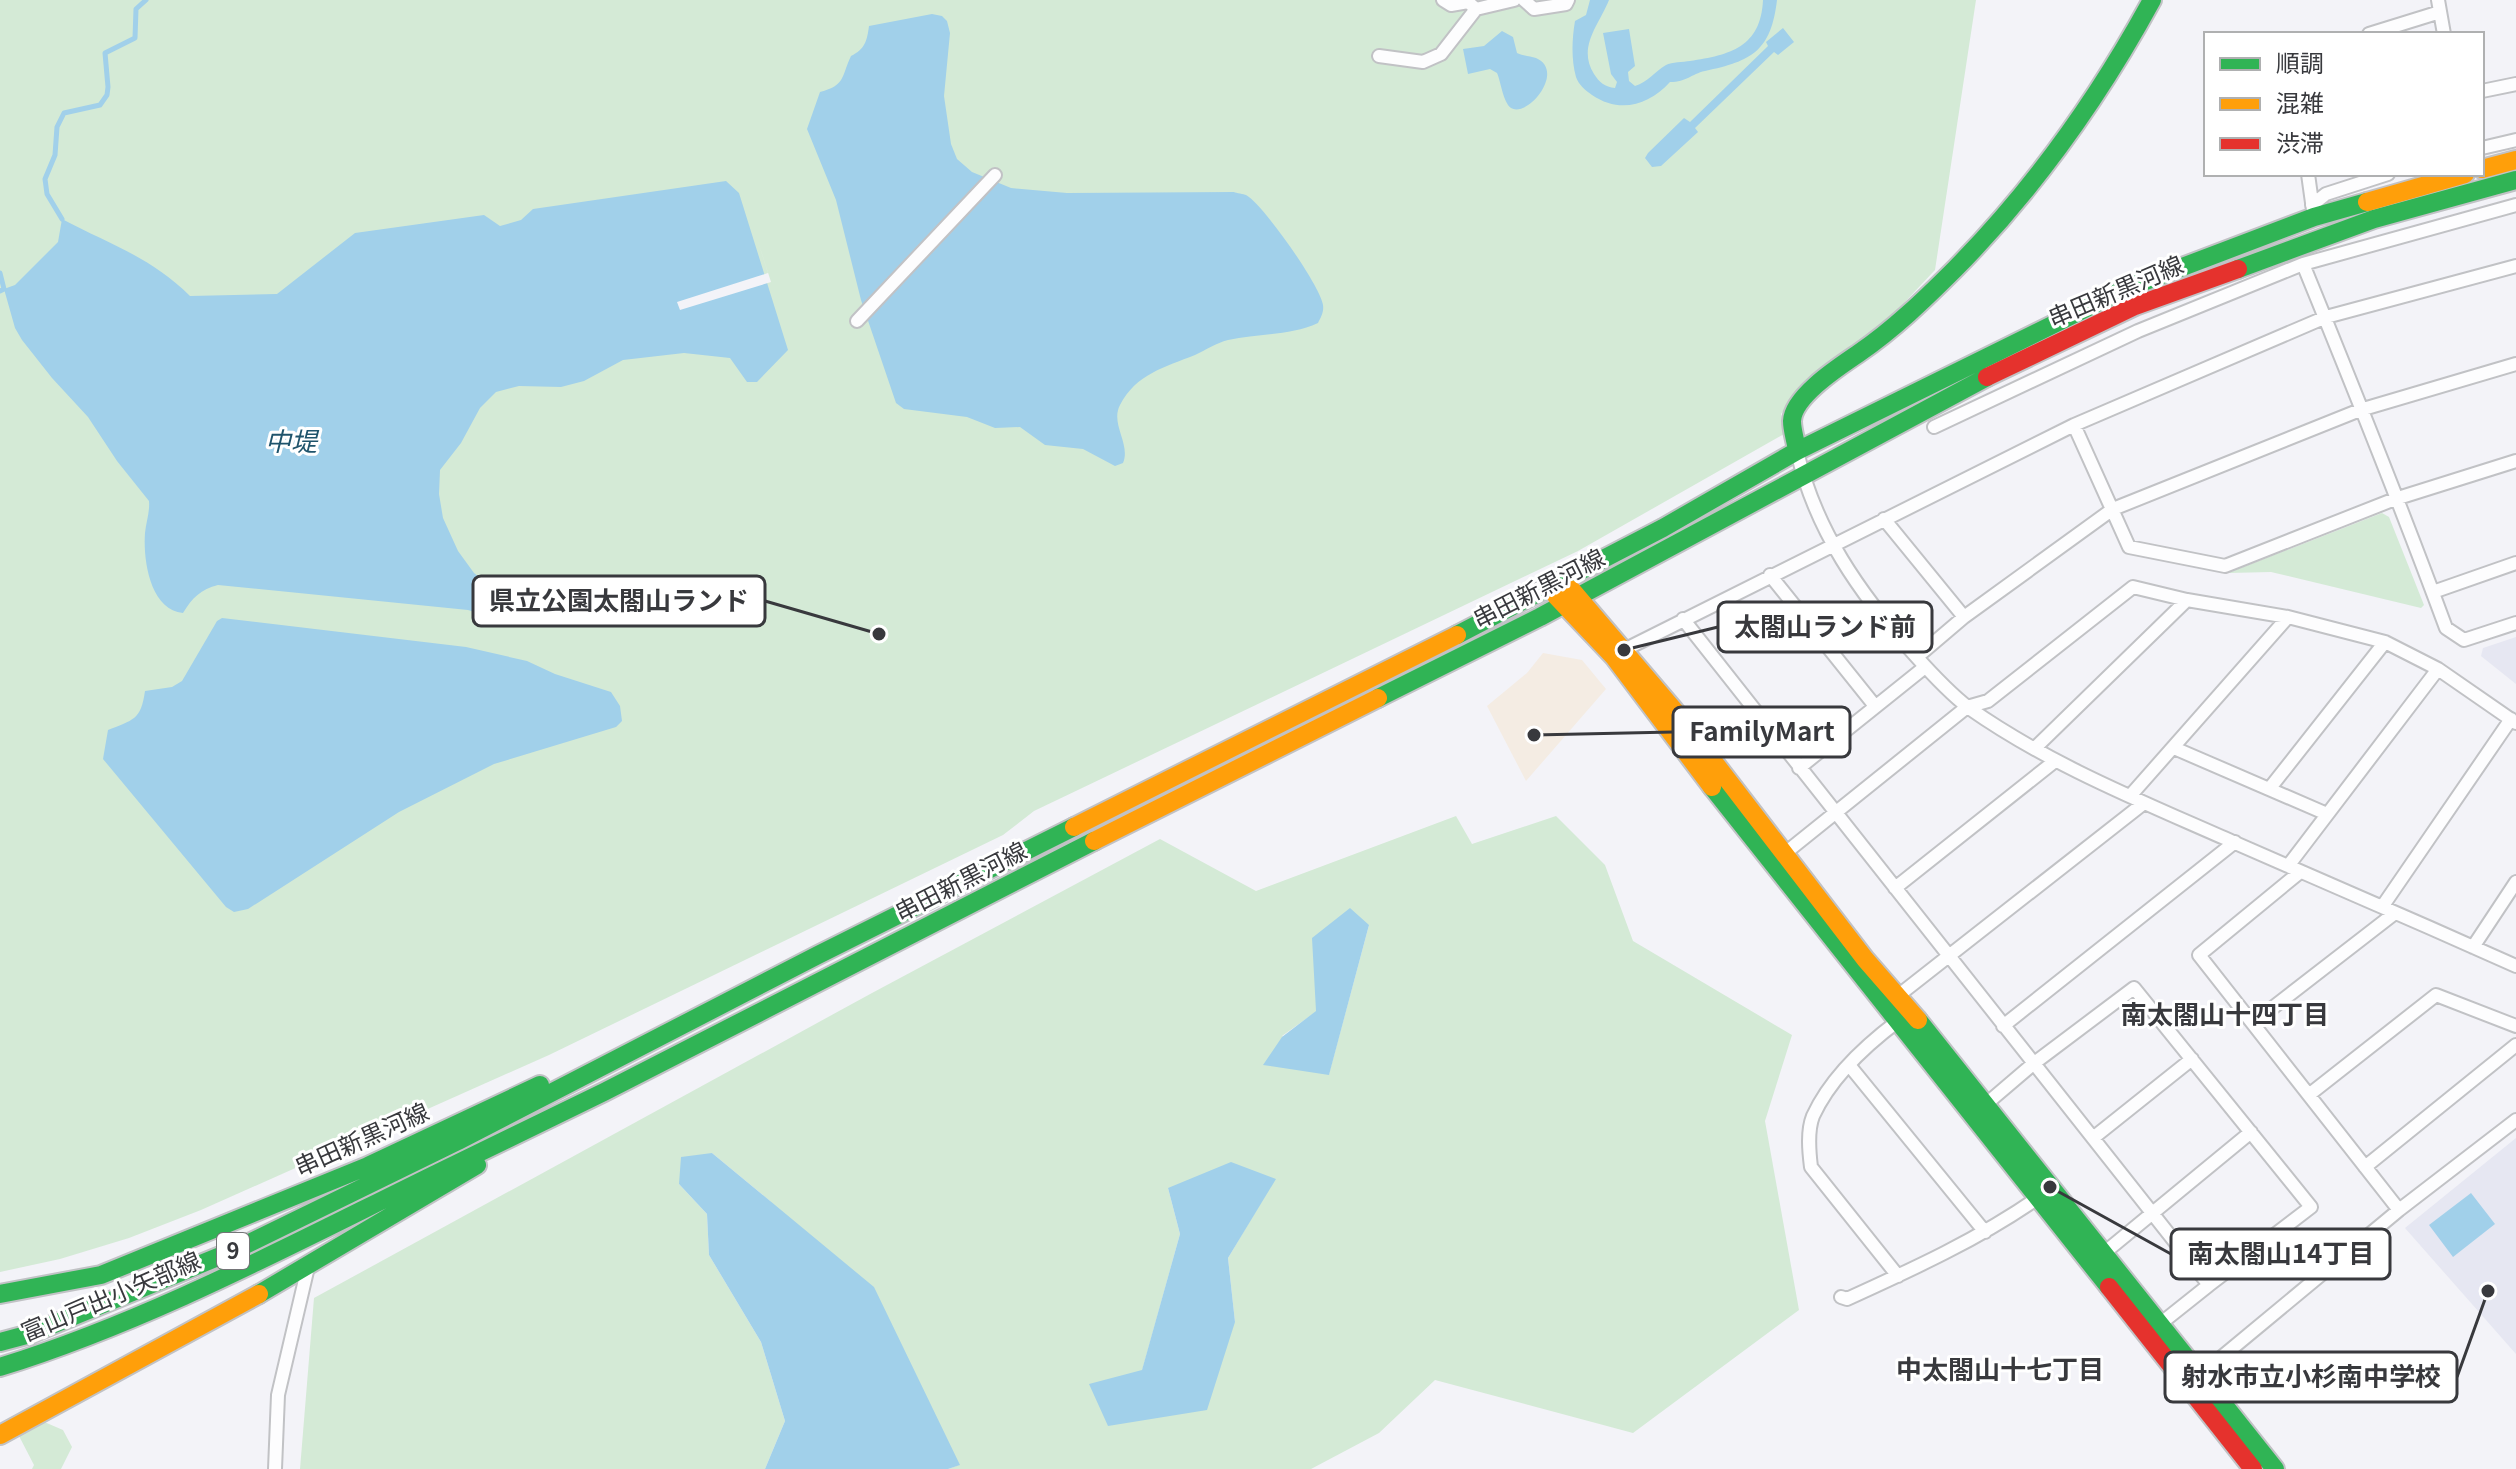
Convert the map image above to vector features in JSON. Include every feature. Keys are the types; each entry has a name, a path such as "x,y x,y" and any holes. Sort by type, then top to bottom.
{"main road":[{"path":"1797,451 1792,418 1808,393 1895,326 2005,218 2060,151 2123,57 2152,0"},
{"path":"2484,168 2516,160"},
{"name":"串田新黒河線","path":"458,1141 818,955 1556,585 1797,451 2127,288 2313,211 2457,176"},
{"name":"串田新黒河線","path":"456,1164 604,1092 1570,600 2010,365 2135,306 2374,219 2516,180"},
{"path":"1556,585 1624,650 1674,710 1744,814 1898,1021 2253,1469"},
{"path":"1570,600 1744,814 1784,854 1865,959 1899,995 2275,1469"},
{"name":"串田新黒河線","path":"0,1294 101,1275 368,1166 818,955"},
{"name":"串田新黒河線","path":"0,1435 308,1267 604,1092"},
{"name":"富山戸出小矢部線","path":"0,1342 30,1334 235,1250 458,1141"},
{"name":"富山戸出小矢部線","path":"0,1367 65,1347 128,1321 456,1164"}],"street":[{"path":"1443,0 1451,5 1468,2 1476,9"},
{"path":"1379,56 1423,62 1441,54 1476,9 1514,0"},
{"path":"1524,0 1534,9 1566,4 1568,0"},
{"path":"2374,32 2439,6 2444,32"},
{"path":"2484,91 2516,84"},
{"path":"2484,148 2516,140"},
{"path":"857,321 995,175"},
{"path":"2308,176 2313,211"},
{"path":"2313,211 2326,194 2382,176"},
{"path":"1934,427 2138,331 2303,264 2516,205"},
{"path":"2303,264 2446,628 2464,640 2516,623"},
{"path":"1624,650 2074,425 2326,317 2516,266"},
{"path":"1799,768 1875,706 1964,617 2113,509 2360,410 2516,364"},
{"path":"2074,425 2129,547 2225,566 2395,499 2516,461"},
{"path":"1797,451 1808,497 1832,545 1873,608 1967,707 2055,761 2144,803 2516,966"},
{"path":"1884,519 1964,617"},
{"path":"2433,592 2516,563"},
{"path":"1770,575 1875,706"},
{"path":"1784,854 1967,707 1988,701 2133,587 2187,600 2288,617 2385,642 2438,669 2514,721 2382,907"},
{"path":"2035,748 2187,600"},
{"path":"2130,796 2288,617"},
{"path":"1683,619 2209,1285"},
{"path":"2270,788 2385,642"},
{"path":"2288,866 2438,669"},
{"path":"2174,748 2327,814"},
{"path":"1895,888 2055,761"},
{"path":"1899,995 2144,803"},
{"path":"2003,1026 2235,842"},
{"path":"2300,872 2199,955 2399,1210"},
{"path":"2473,947 2511,901 2516,882"},
{"path":"2253,1023 2395,913"},
{"path":"1985,1105 2033,1064 2134,988 2311,1207 2160,1324"},
{"path":"2310,1094 2436,995 2516,1026"},
{"path":"1898,1021 1849,1065 1812,1118 1809,1149 1811,1167 1898,1276"},
{"path":"2365,1167 2516,1045"},
{"path":"2093,1138 2192,1059"},
{"path":"1849,1065 1985,1232"},
{"path":"2200,1375 2399,1210 2516,1120"},
{"path":"2104,1253 2251,1132"},
{"path":"1841,1297 1847,1299 1898,1276 1985,1232 2039,1197"},
{"path":"275,1469 278,1395 308,1267"}],"shaded area":[{"path":"2516,637 2516,684 2481,656 2483,648"},
{"path":"1543,653 1582,660 1606,689 1526,781 1487,706 1527,673"},
{"path":"2516,1138 2516,1354 2405,1228"}],"green space":[{"path":"0,0 1976,0 1935,270 1888,320 1801,385 1781,414 1784,434 1578,551 1034,811 1003,835 549,1055 201,1210 129,1238 60,1259 0,1272"},
{"path":"2382,513 2389,517 2424,605 2421,608 2271,572 2228,573"},
{"path":"1456,816 1472,844 1556,816 1605,865 1633,941 1792,1035 1765,1121 1799,1310 1633,1433 1435,1380 1379,1433 1311,1469 948,1469 959,1465 770,1201 712,1153 679,1184 707,1214 709,1255 761,1342 785,1421 765,1469 300,1469 314,1298 1160,839 1256,891","holes":["1369,925 1329,1074 1282,1036 1317,1011","1275,1179 1228,1258 1235,1322 1108,1426 1142,1371 1180,1234 1168,1188"]},
{"path":"42,1421 63,1430 72,1447 61,1469 32,1469 34,1465 19,1436"}],"water":[{"path":"1590,0 1609,0 1591,36 1589,64 1598,79 1615,88 1617,82 1611,74 1603,33 1629,29 1635,66 1628,72 1629,81 1635,86 1668,64 1718,56 1741,46 1756,29 1763,0 1777,0 1770,31 1764,42 1747,58 1670,82 1643,101 1623,105 1592,95 1576,77 1572,49 1575,21 1586,15"},
{"path":"932,14 942,16 947,21 950,33 944,96 951,144 957,159 972,172 1011,188 1067,193 1234,192 1246,195 1277,229 1313,281 1323,305 1318,323 1296,330 1224,341 1143,379 1120,405 1117,419 1125,456 1123,463 1115,466 1083,449 1045,445 1020,427 995,428 967,417 904,409 896,403 861,300 836,200 807,129 820,92 842,79 851,56 864,44 869,26"},
{"path":"1783,28 1794,42 1778,55 1774,52 1695,128 1698,132 1661,166 1652,167 1645,158 1648,153 1684,118 1690,122"},
{"path":"1502,31 1513,37 1517,53 1536,58 1544,64 1547,73 1541,92 1518,109 1511,108 1506,101 1497,73 1490,69 1468,74 1463,49 1484,46"},
{"name":"中堤","path":"726,181 739,193 788,350 757,382 747,382 730,358 684,353 623,360 584,381 561,387 519,386 496,392 480,408 461,443 440,470 439,494 443,518 458,551 474,573 503,596 508,610 503,621 468,610 218,585 198,595 183,613 172,610 156,593 147,569 145,533 149,501 88,417 22,340 15,328 4,289 15,285 58,242 62,219 145,261 190,296 277,294 355,233 484,215 500,226 521,220 533,209"},
{"path":"222,618 466,647 527,661 555,674 611,692 620,706 622,721 616,727 494,764 399,812 248,909 234,912 226,907 103,759 108,730 134,718 141,708 145,691 172,687 182,681 217,621"},
{"path":"1350,908 1369,925 1329,1075 1263,1065 1282,1037 1316,1011 1312,938"},
{"path":"712,1153 874,1287 960,1465 948,1469 765,1469 785,1421 761,1342 709,1255 707,1214 679,1184 681,1157"},
{"path":"1231,1162 1276,1179 1228,1258 1235,1322 1207,1410 1108,1426 1089,1384 1142,1370 1180,1234 1168,1188"},
{"path":"2471,1193 2495,1224 2453,1257 2429,1225"}],"pier":[{"path":"755,232 771,282 680,310 677,302 768,273"}],"waterway":[{"path":"62,219 47,194 45,179 55,155 57,127 64,113 100,105 108,87 105,53 135,38 136,9 146,0"},
{"path":"0,273 4,289 0,291"}],"traffic: fast":[{"path":"1797,451 1792,421 1800,402 1819,382 1885,334 1984,239 2038,175 2087,108 2152,0"},
{"path":"2238,269 2374,219 2516,180"},
{"path":"1457,635 1663,528 1797,451 2127,288 2314,217 2367,202"},
{"path":"1378,698 1540,617 1987,377"},
{"path":"1712,787 2109,1287"},
{"path":"458,1141 1074,827"},
{"path":"456,1164 604,1092 1094,841"},
{"path":"1918,1020 2275,1469"},
{"path":"0,1294 101,1275 368,1166 540,1085"},
{"path":"0,1342 30,1334 235,1250 458,1141"},
{"path":"0,1367 117,1325 174,1300 456,1164"},
{"path":"259,1294 477,1165"}],"traffic: slow":[{"path":"2484,168 2516,160"},
{"path":"2367,202 2458,176"},
{"path":"1571,589 1674,710 1865,959 1918,1020"},
{"path":"1556,596 1614,657 1712,787"},
{"path":"1074,827 1457,635"},
{"path":"1094,841 1378,698"},
{"path":"0,1435 259,1294"}],"traffic: jam":[{"path":"1987,377 2135,306 2238,269"},
{"path":"2109,1287 2253,1469"}],"place":[{"name":"県立公園太閤山ランド","path":"879,634"},
{"name":"太閤山ランド前","path":"1624,650"},
{"name":"FamilyMart","path":"1534,735"},
{"name":"南太閤山14丁目","path":"2050,1187"},
{"name":"射水市立小杉南中学校","path":"2488,1291"}],"district":[{"name":"南太閤山十四丁目","path":"2225,1015"},
{"name":"中太閤山十七丁目","path":"2000,1370"}]}
